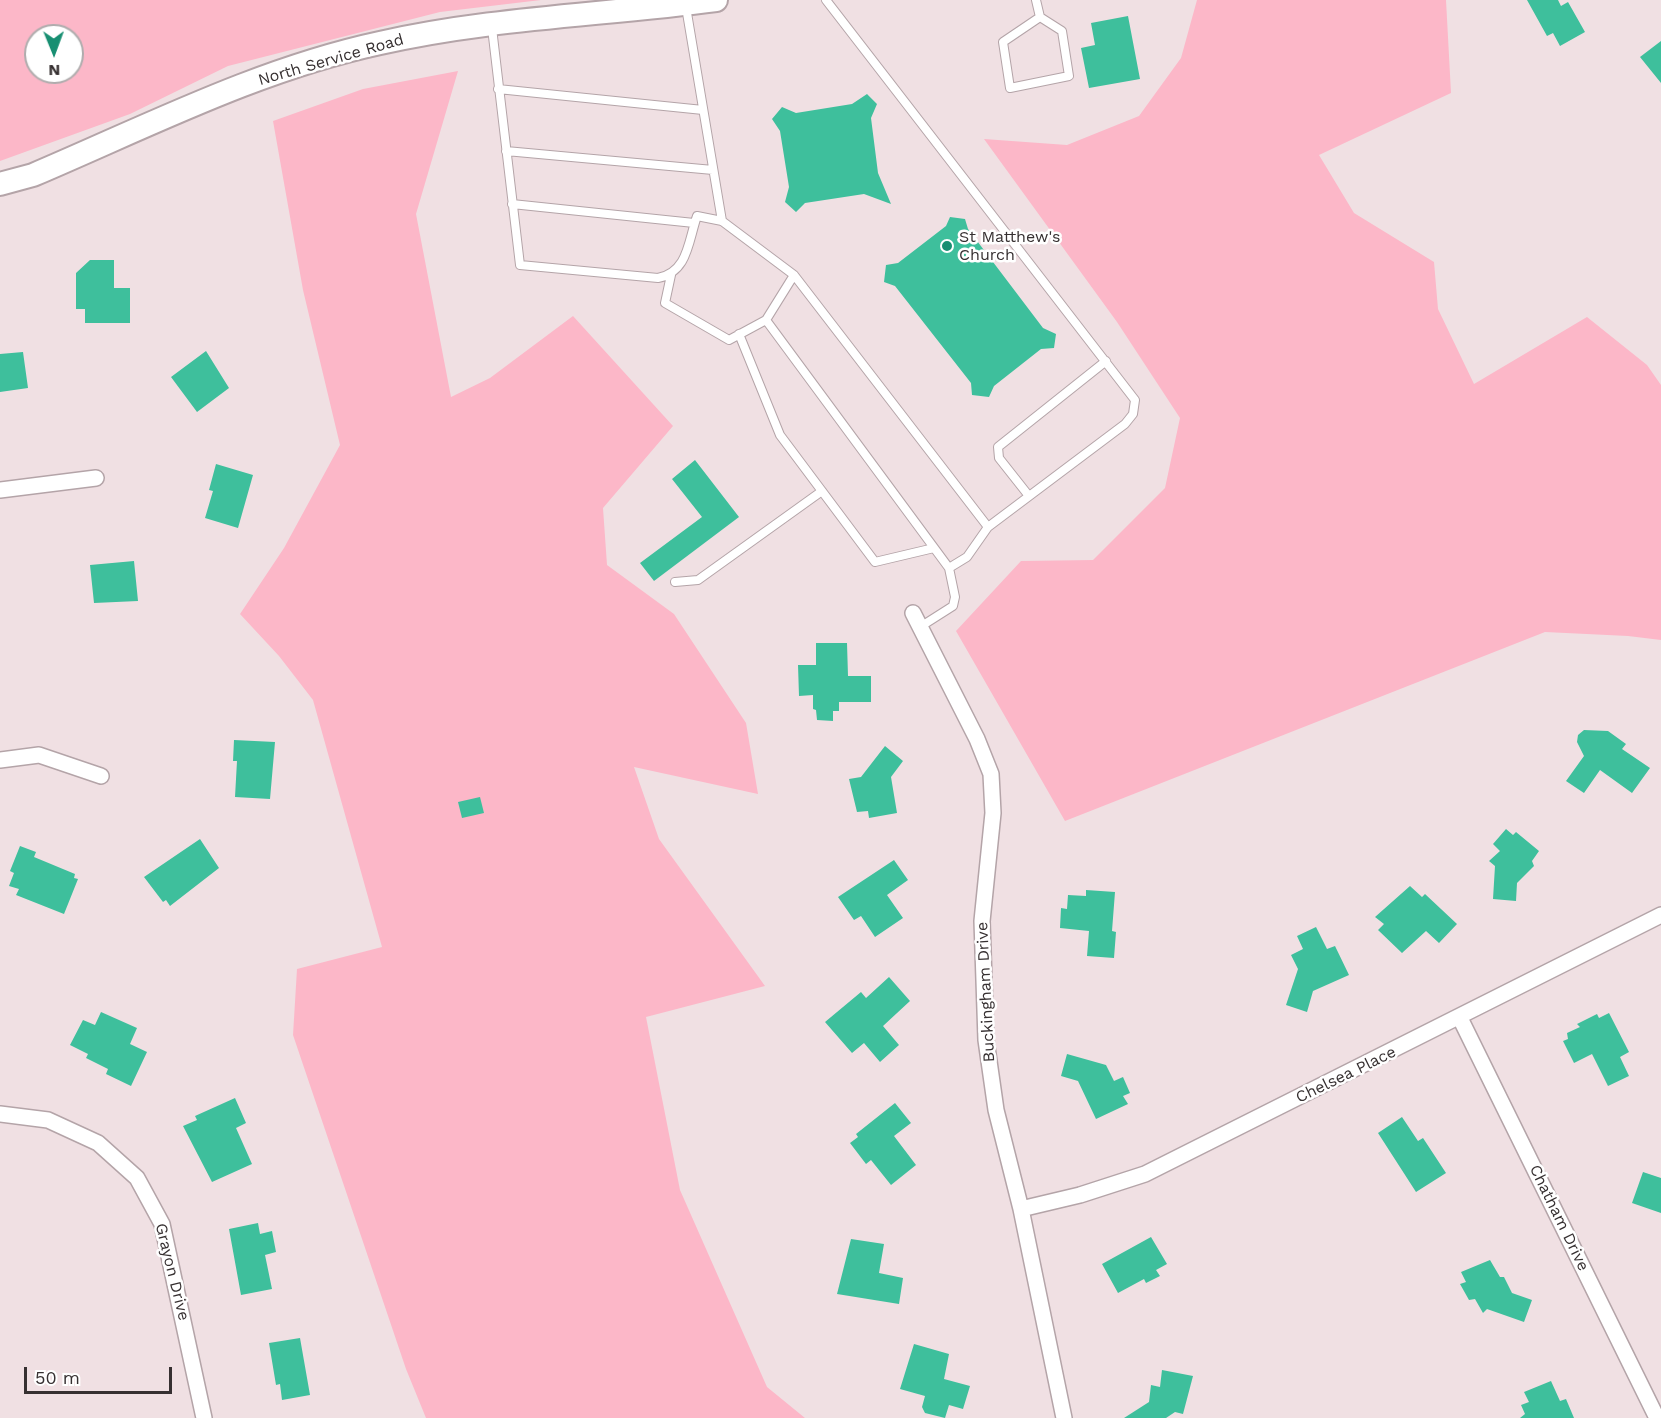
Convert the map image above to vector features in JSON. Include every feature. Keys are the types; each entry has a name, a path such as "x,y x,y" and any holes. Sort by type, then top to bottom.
{"main road":[{"name":"North Service Road","path":"0,184 33,175 266,76 378,43 492,23 716,0"}],"street":[{"path":"0,490 96,478"},
{"name":"Buckingham Drive","path":"913,613 977,739 991,774 993,813 982,921 986,1040 996,1110 1021,1209 1064,1418"},
{"path":"0,760 39,755 101,776"},
{"name":"Chelsea Place","path":"1021,1209 1080,1195 1145,1174 1460,1018 1661,915"},
{"name":"Chatham Drive","path":"1460,1018 1657,1418"},
{"name":"Grayon Drive","path":"0,1114 48,1120 98,1143 137,1178 162,1224 204,1418"}],"lane":[{"path":"826,0 1135,400 1133,414 1125,423 988,527 967,557 949,568"},
{"path":"1036,0 1040,17 1062,30 1069,76 1010,88 1004,42 1040,17"},
{"path":"686,4 722,221"},
{"path":"492,23 520,264 658,278 671,275 680,267 696,216 722,221 794,275 988,527"},
{"path":"498,89 703,110"},
{"path":"506,151 713,170"},
{"path":"512,204 694,223"},
{"path":"671,275 665,303 729,340 766,320 794,275"},
{"path":"766,320 949,568 955,597 953,606 920,627"},
{"path":"739,334 780,435 875,562 934,548"},
{"path":"1029,496 999,458 998,447 1106,361"},
{"path":"675,582 698,580 822,491"}],"shaded area":[{"path":"0,0 541,0 440,12 228,66 130,114 0,161"},
{"path":"1197,0 1446,0 1451,93 1319,155 1354,213 1434,262 1438,309 1474,384 1587,317 1647,365 1661,385 1661,640 1545,632 1065,821 956,631 1021,561 1093,560 1165,488 1180,418 1117,322 984,139 1067,145 1139,116 1181,58"},
{"path":"458,71 416,214 451,397 490,378 573,316 673,426 603,508 607,565 674,614 746,723 758,794 634,767 659,839 765,986 646,1017 680,1190 767,1387 805,1418 426,1418 406,1369 293,1035 297,969 382,947 313,700 279,656 240,614 284,548 340,445 303,290 273,121 363,89"}],"building":[{"path":"1527,0 1558,0 1561,6 1568,2 1585,32 1560,46 1553,33 1547,36"},
{"path":"1128,16 1140,79 1089,88 1081,48 1095,45 1091,23"},
{"path":"1661,41 1661,83 1640,57"},
{"path":"867,94 877,104 871,118 878,173 891,204 864,194 805,203 796,212 785,202 789,187 780,131 772,119 782,107 796,113 852,104"},
{"name":"St Matthew's Church","path":"950,217 965,219 968,229 1043,328 1056,334 1054,348 1041,349 994,386 989,397 972,395 971,383 895,286 884,282 886,265 898,263 946,226"},
{"path":"90,260 114,260 114,288 130,288 130,323 85,323 85,309 76,309 76,273"},
{"path":"206,351 229,388 197,412 171,377"},
{"path":"23,352 28,388 0,392 0,354"},
{"path":"695,460 739,517 654,581 640,563 702,517 672,479"},
{"path":"216,464 253,475 238,528 205,518 213,491 209,490"},
{"path":"134,561 138,601 94,603 90,565"},
{"path":"816,643 847,643 848,676 871,676 871,702 839,702 839,711 833,711 833,721 817,720 816,710 813,709 813,695 799,696 798,665 816,665"},
{"path":"1584,730 1608,731 1626,744 1622,749 1650,768 1632,793 1600,770 1584,793 1566,781 1584,756 1577,742 1578,735"},
{"path":"234,740 275,742 270,799 235,797 237,761 233,761"},
{"path":"885,746 903,761 891,777 897,813 869,818 868,811 857,812 849,779 861,777"},
{"path":"480,797 484,813 462,818 458,802"},
{"path":"1506,829 1513,835 1516,832 1539,851 1532,861 1534,866 1517,883 1516,901 1493,899 1495,866 1489,861 1500,851 1493,844"},
{"path":"200,839 219,868 170,906 166,900 163,902 144,877"},
{"path":"20,846 36,852 34,857 75,874 74,878 78,879 64,914 16,895 19,889 9,886 14,873 10,871"},
{"path":"894,860 908,880 887,895 903,918 875,937 861,916 854,920 838,897"},
{"path":"1410,886 1422,897 1425,894 1457,924 1439,943 1426,931 1402,953 1378,930 1384,924 1375,917"},
{"path":"1086,890 1115,892 1112,931 1116,932 1114,958 1087,956 1089,931 1060,928 1061,908 1067,909 1068,895 1086,896"},
{"path":"1316,927 1327,949 1335,946 1349,975 1313,991 1307,1012 1286,1005 1298,969 1291,955 1303,949 1297,936"},
{"path":"889,977 910,1001 883,1026 899,1045 880,1062 864,1043 852,1053 825,1022 861,992 866,998"},
{"path":"101,1012 137,1028 130,1044 147,1052 131,1086 106,1074 108,1069 86,1058 88,1054 70,1045 83,1020 95,1025"},
{"path":"1609,1013 1629,1052 1620,1057 1629,1076 1608,1086 1592,1054 1574,1063 1563,1041 1568,1039 1567,1033 1580,1027 1577,1024 1597,1014 1599,1018"},
{"path":"1067,1054 1106,1065 1114,1081 1123,1077 1130,1093 1123,1096 1128,1104 1096,1119 1078,1081 1061,1076"},
{"path":"235,1098 246,1123 236,1128 252,1164 212,1182 183,1126 197,1120 195,1116"},
{"path":"895,1103 911,1123 894,1136 916,1165 891,1185 871,1160 866,1164 850,1143 858,1137 856,1134"},
{"path":"1402,1117 1418,1141 1423,1138 1446,1173 1416,1192 1378,1133"},
{"path":"1643,1172 1661,1178 1661,1213 1632,1203"},
{"path":"258,1223 260,1234 272,1231 276,1252 265,1255 272,1289 241,1295 229,1229"},
{"path":"1151,1237 1167,1264 1156,1270 1160,1276 1146,1283 1144,1279 1118,1293 1102,1264"},
{"path":"851,1239 884,1244 879,1273 903,1278 899,1304 837,1294"},
{"path":"1490,1260 1500,1277 1504,1277 1512,1293 1532,1300 1524,1322 1487,1309 1483,1313 1475,1299 1469,1300 1460,1284 1466,1282 1461,1272"},
{"path":"300,1338 310,1395 282,1400 280,1384 276,1385 269,1343"},
{"path":"914,1344 949,1354 944,1379 970,1386 963,1409 949,1405 945,1418 925,1413 922,1407 925,1396 900,1389"},
{"path":"1162,1370 1193,1376 1183,1414 1175,1412 1166,1418 1124,1418 1149,1402 1151,1385 1160,1387"},
{"path":"1551,1381 1560,1401 1566,1399 1574,1418 1520,1418 1525,1414 1521,1405 1529,1402 1524,1392"}],"place":[{"name":"St Matthew's Church","path":"947,246"}]}
